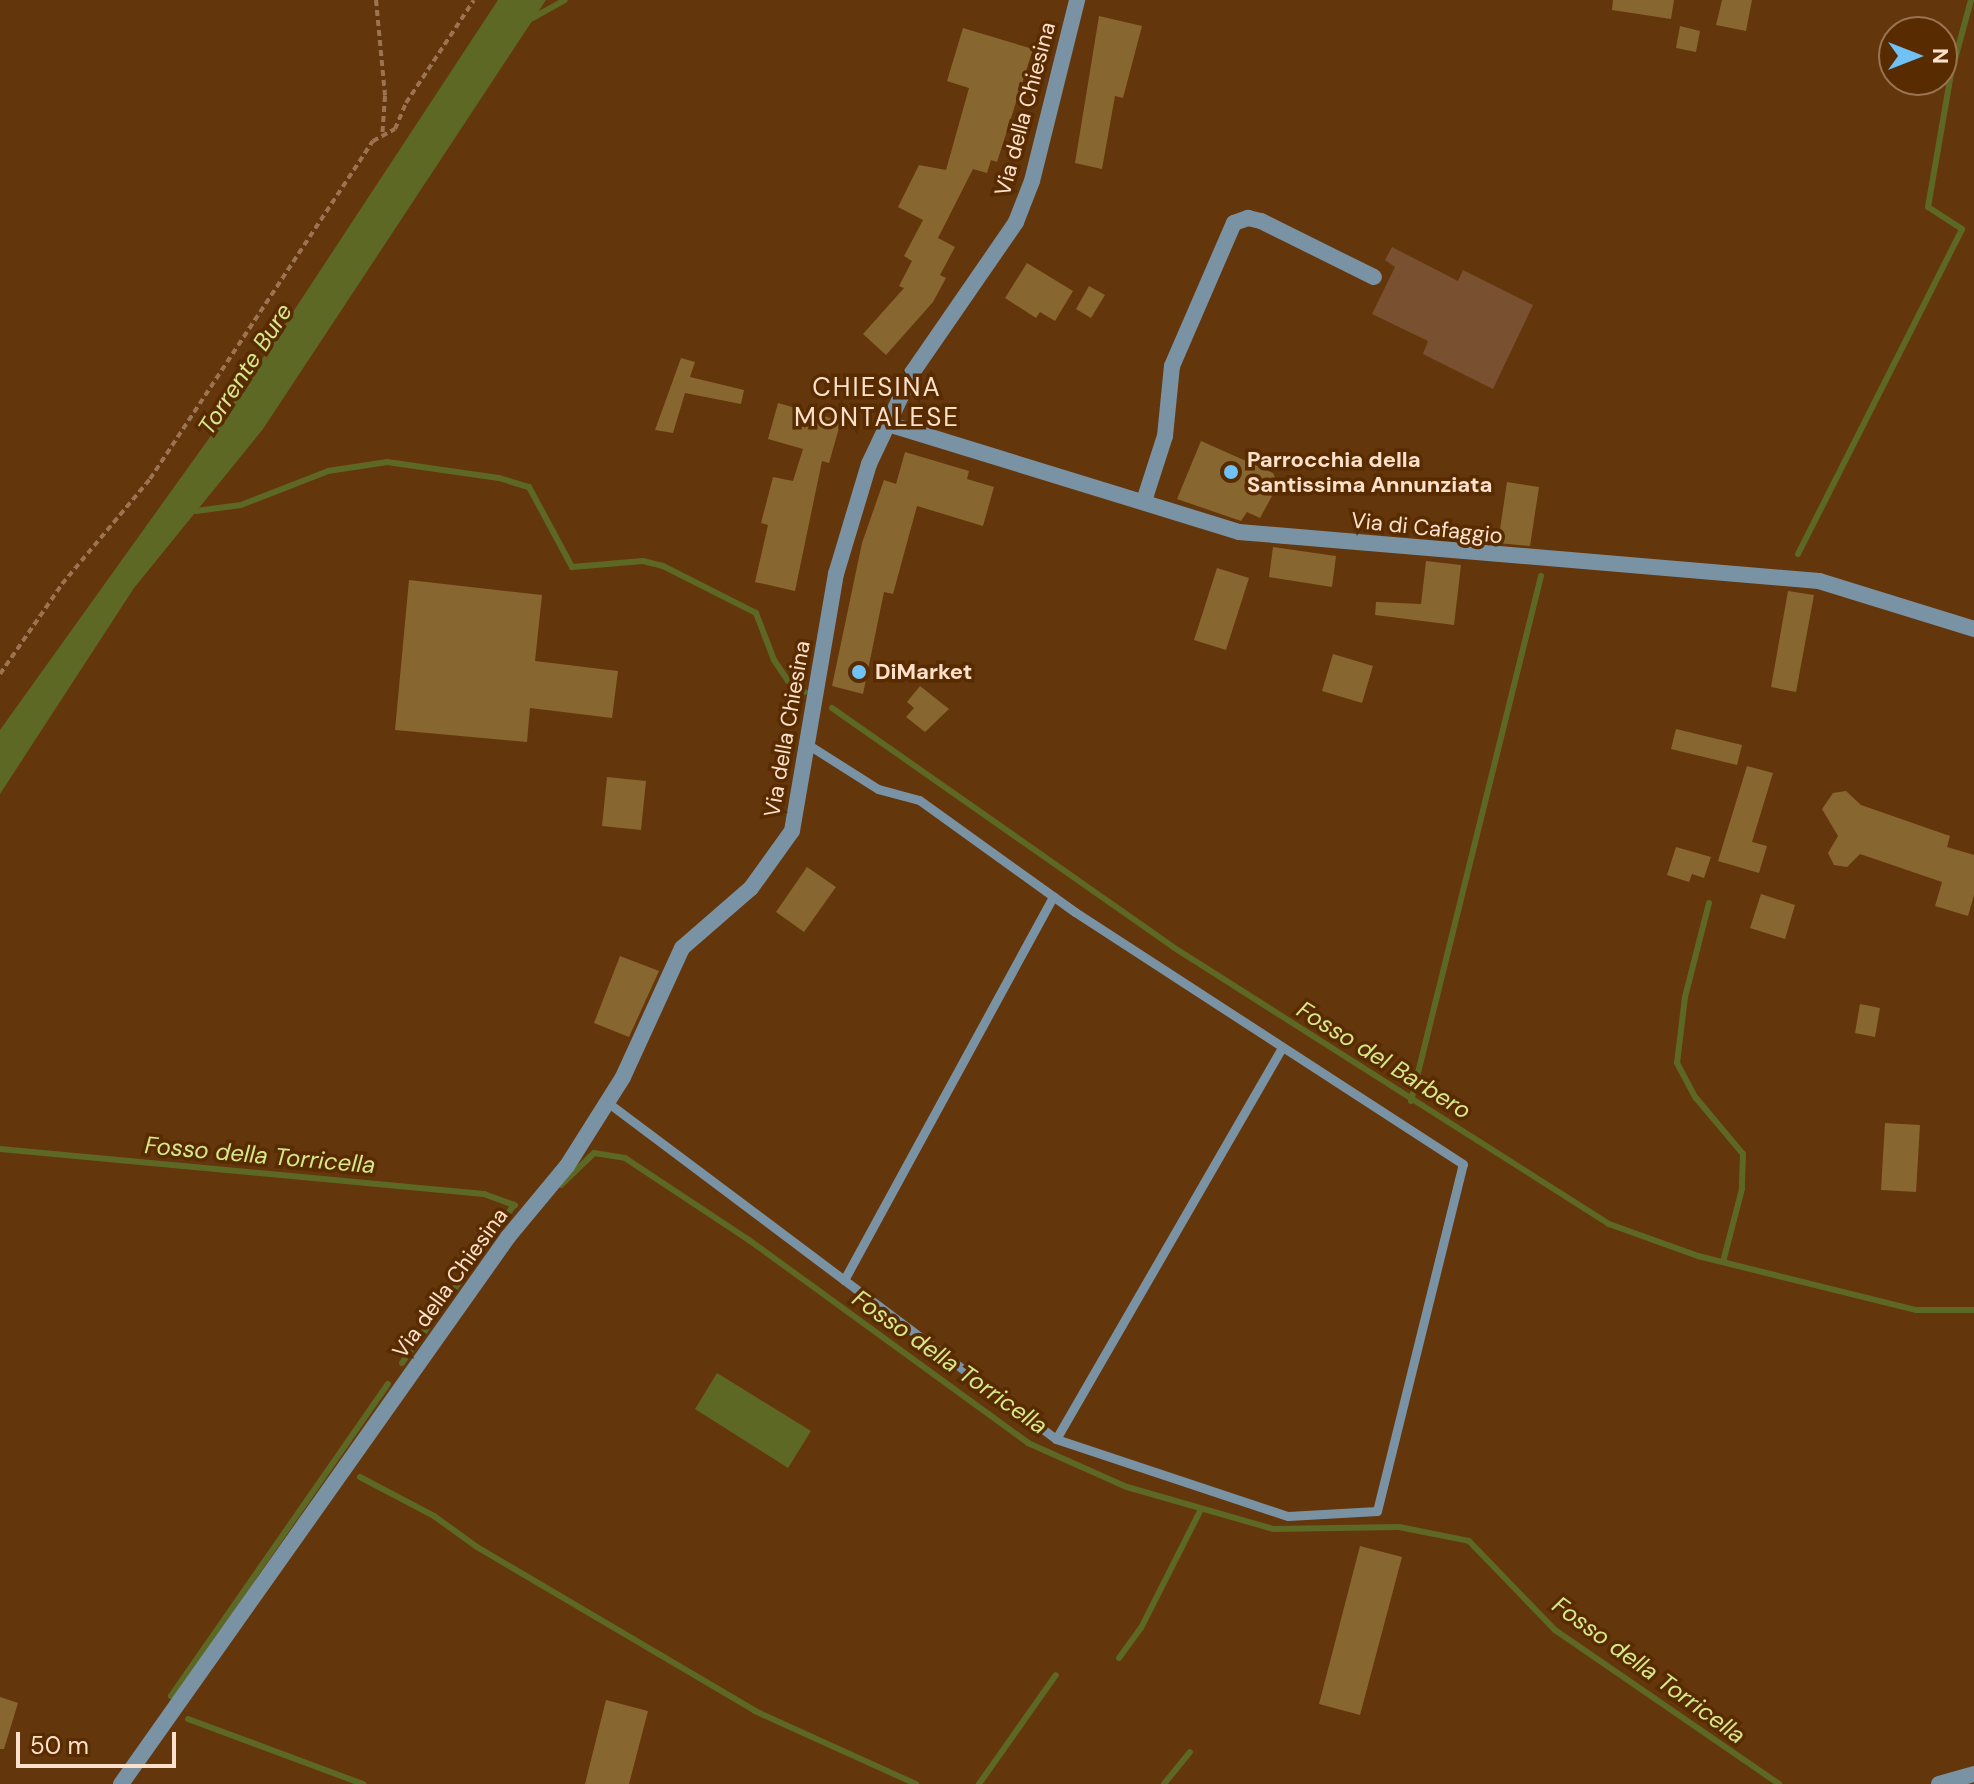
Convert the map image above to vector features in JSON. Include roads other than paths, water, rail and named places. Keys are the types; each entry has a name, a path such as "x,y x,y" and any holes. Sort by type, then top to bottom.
{"street":[{"name":"Via della Chiesina","path":"121,1784 508,1237 567,1166 607,1102 682,948 751,888 792,831 836,574 885,423 912,373 1021,211 1077,0"},
{"path":"1144,501 1165,436 1172,366 1234,223 1248,218 1261,221 1374,277"},
{"name":"Via di Cafaggio","path":"885,423 1248,533 1819,581 1974,629"},
{"path":"1939,1784 1974,1774"}],"lane":[{"path":"607,1102 1056,1439 1288,1516 1377,1511 1463,1164 1281,1049 1053,896 919,800 878,789 807,744"},
{"path":"844,1280 1053,896"},
{"path":"1056,1439 1281,1049"}],"waterway":[{"path":"527,21 565,0"},
{"path":"1798,554 1962,229 1928,207 1951,74 1971,0"},
{"name":"Fosso del Barbero","path":"196,511 241,505 328,471 387,462 499,478 529,487 572,567 643,561 663,566 756,613 774,660 788,681 805,692"},
{"path":"1411,1101 1541,576"},
{"name":"Fosso del Barbero","path":"832,708 1173,947 1609,1224 1698,1256 1916,1310 1974,1310"},
{"path":"1709,903 1685,997 1677,1063 1696,1098 1743,1154 1742,1189 1723,1262"},
{"name":"Fosso della Torricella","path":"0,1149 484,1194 515,1205"},
{"name":"Fosso della Torricella","path":"561,1185 594,1153 625,1158 749,1240 1028,1443 1127,1487 1273,1529 1399,1527 1469,1541 1555,1630 1779,1784"},
{"path":"402,1363 514,1205"},
{"path":"171,1696 388,1384"},
{"path":"360,1477 434,1516 477,1547 755,1711 916,1784"},
{"path":"1119,1658 1141,1628 1200,1511"},
{"path":"979,1784 1056,1675"},
{"path":"188,1719 363,1784"},
{"path":"1164,1784 1190,1752"}],"place":[{"name":"Parrocchia della Santissima Annunziata","path":"1231,472"},
{"name":"DiMarket","path":"859,672"}],"district":[{"name":"CHIESINA MONTALESE","path":"877,403"}],"water label":[{"name":"Torrente Bure","path":"245,369"}]}
